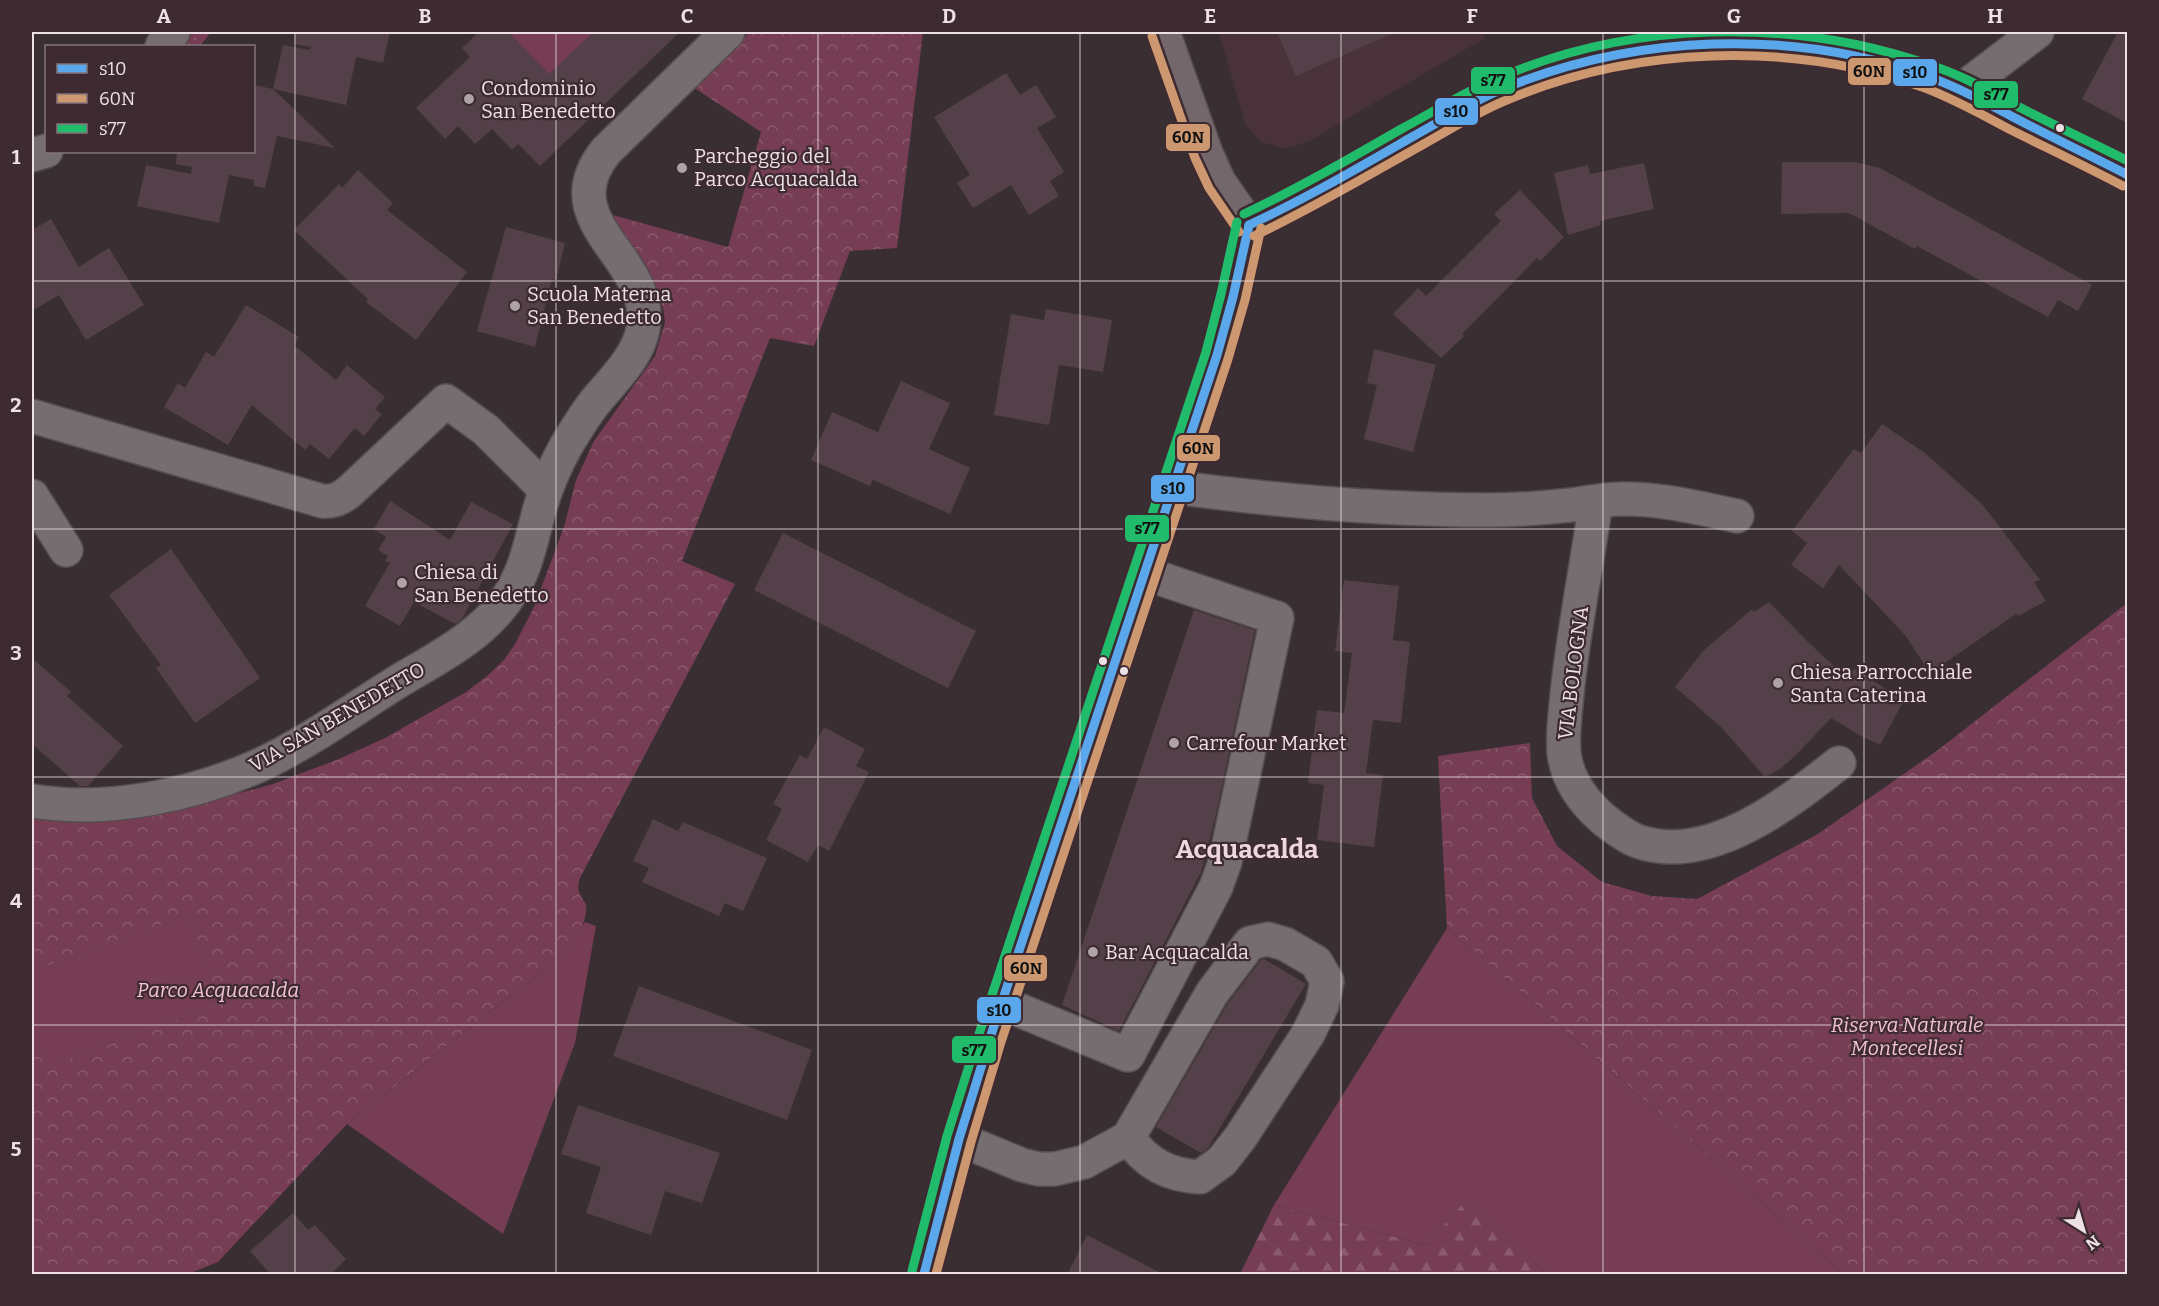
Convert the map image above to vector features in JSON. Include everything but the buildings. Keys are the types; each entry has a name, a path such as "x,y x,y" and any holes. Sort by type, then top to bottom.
{"main road":[{"path":"924,1275 959,1138 1002,1003 1220,346 1249,225 1220,182 1206,153 1163,32"}],"street":[{"path":"163,45 173,32"},
{"name":"VIA SAN BENEDETTO","path":"32,801 71,805 112,803 156,796 209,784 236,775 302,741 459,645 490,619 508,597 521,573 546,490 575,430 629,359 642,333 645,308 638,286 590,208 590,184 594,171 606,151 728,32"},
{"path":"1961,90 2037,32"},
{"path":"1249,225 1306,197 1440,121 1502,89 1567,66 1637,51 1702,44 1738,44 1825,52 1887,64 1927,76 1961,90 2127,175"},
{"path":"32,416 322,501 336,500 349,492 446,401 467,415 501,444 546,490"},
{"path":"1173,487 1289,501 1430,509 1491,510 1569,506 1620,499 1671,502 1737,516"},
{"path":"32,496 66,550"},
{"name":"VIA BOLOGNA","path":"1596,502 1570,665 1564,737 1565,762 1571,778 1590,807 1608,823 1638,842 1656,846 1696,844 1743,829 1796,797 1839,763"},
{"path":"1002,1003 1128,1054 1216,887 1225,862 1277,618 1144,573"},
{"path":"959,1138 1022,1165 1038,1169 1055,1169 1084,1161 1128,1138 1212,993 1250,943 1268,939 1286,944 1316,962 1327,981 1322,1005 1308,1034 1240,1138 1222,1161 1200,1177 1181,1176 1159,1167 1141,1154 1128,1138"}],"shaded area":[{"path":"1219,32 1483,32 1485,38 1311,140 1284,148 1261,142 1245,124"}],"green space":[{"path":"193,32 211,32 201,45 183,45"},
{"path":"508,32 594,32 517,105 498,80 527,52"},
{"name":"Parco Acquacalda","path":"750,32 923,32 897,248 850,251 814,346 770,338 682,561 735,584 580,878 579,892 586,904 586,913 580,930 569,946 549,966 347,1124 218,1262 188,1274 32,1274 32,814 199,804 273,784 339,759 385,738 466,692 504,660 534,607 564,527 576,480 594,441 655,356 665,322 663,307 609,214 728,247 761,132 693,87"},
{"name":"Riserva Naturale Montecellesi","path":"2127,603 2127,1274 1844,1274 1447,928 1438,756 1530,743 1532,798 1557,846 1602,882 1652,896 1697,899 1818,834 1938,750"},
{"path":"188,914 221,1004 45,1068 32,1031 32,971"},
{"path":"585,922 596,926 575,1043 503,1234 347,1124 549,966 569,945"},
{"path":"1447,928 1844,1274 1547,1274 1467,1199 1426,1245 1274,1205"},
{"path":"1467,1198 1547,1274 1240,1274 1274,1205 1426,1245"}],"transit line":[{"name":"s77","path":"1244,214 1305,183 1458,97 1492,81 1544,61 1598,46 1653,36 1710,32 1766,33 1822,39 1877,49 1930,65 1976,84 2128,161"},
{"name":"60N","path":"1152,36 1195,158 1209,188 1239,232"},
{"name":"s10","path":"1249,225 1311,194 1466,106 1500,90 1551,71 1604,57 1658,48 1712,44 1767,45 1821,50 1875,61 1927,76 1971,95 2128,175"},
{"name":"60N","path":"1254,236 1502,102 1552,83 1604,69 1658,60 1712,56 1767,57 1821,62 1874,73 1925,88 2123,186"},
{"name":"s77","path":"912,1271 947,1136 979,1034 1206,352 1237,222"},
{"name":"s10","path":"924,1274 959,1139 990,1038 1217,355 1249,225"},
{"name":"60N","path":"936,1274 971,1142 1001,1042 1228,359 1245,300 1261,228"}],"place":[{"name":"Condominio San Benedetto","path":"469,99"},
{"name":"Parcheggio del Parco Acquacalda","path":"682,168"},
{"name":"Scuola Materna San Benedetto","path":"515,306"},
{"name":"Chiesa di San Benedetto","path":"402,583"},
{"name":"Chiesa Parrocchiale Santa Caterina","path":"1778,683"},
{"name":"Carrefour Market","path":"1174,743"},
{"name":"Bar Acquacalda","path":"1093,952"}],"district":[{"name":"Acquacalda","path":"1247,849"}]}
